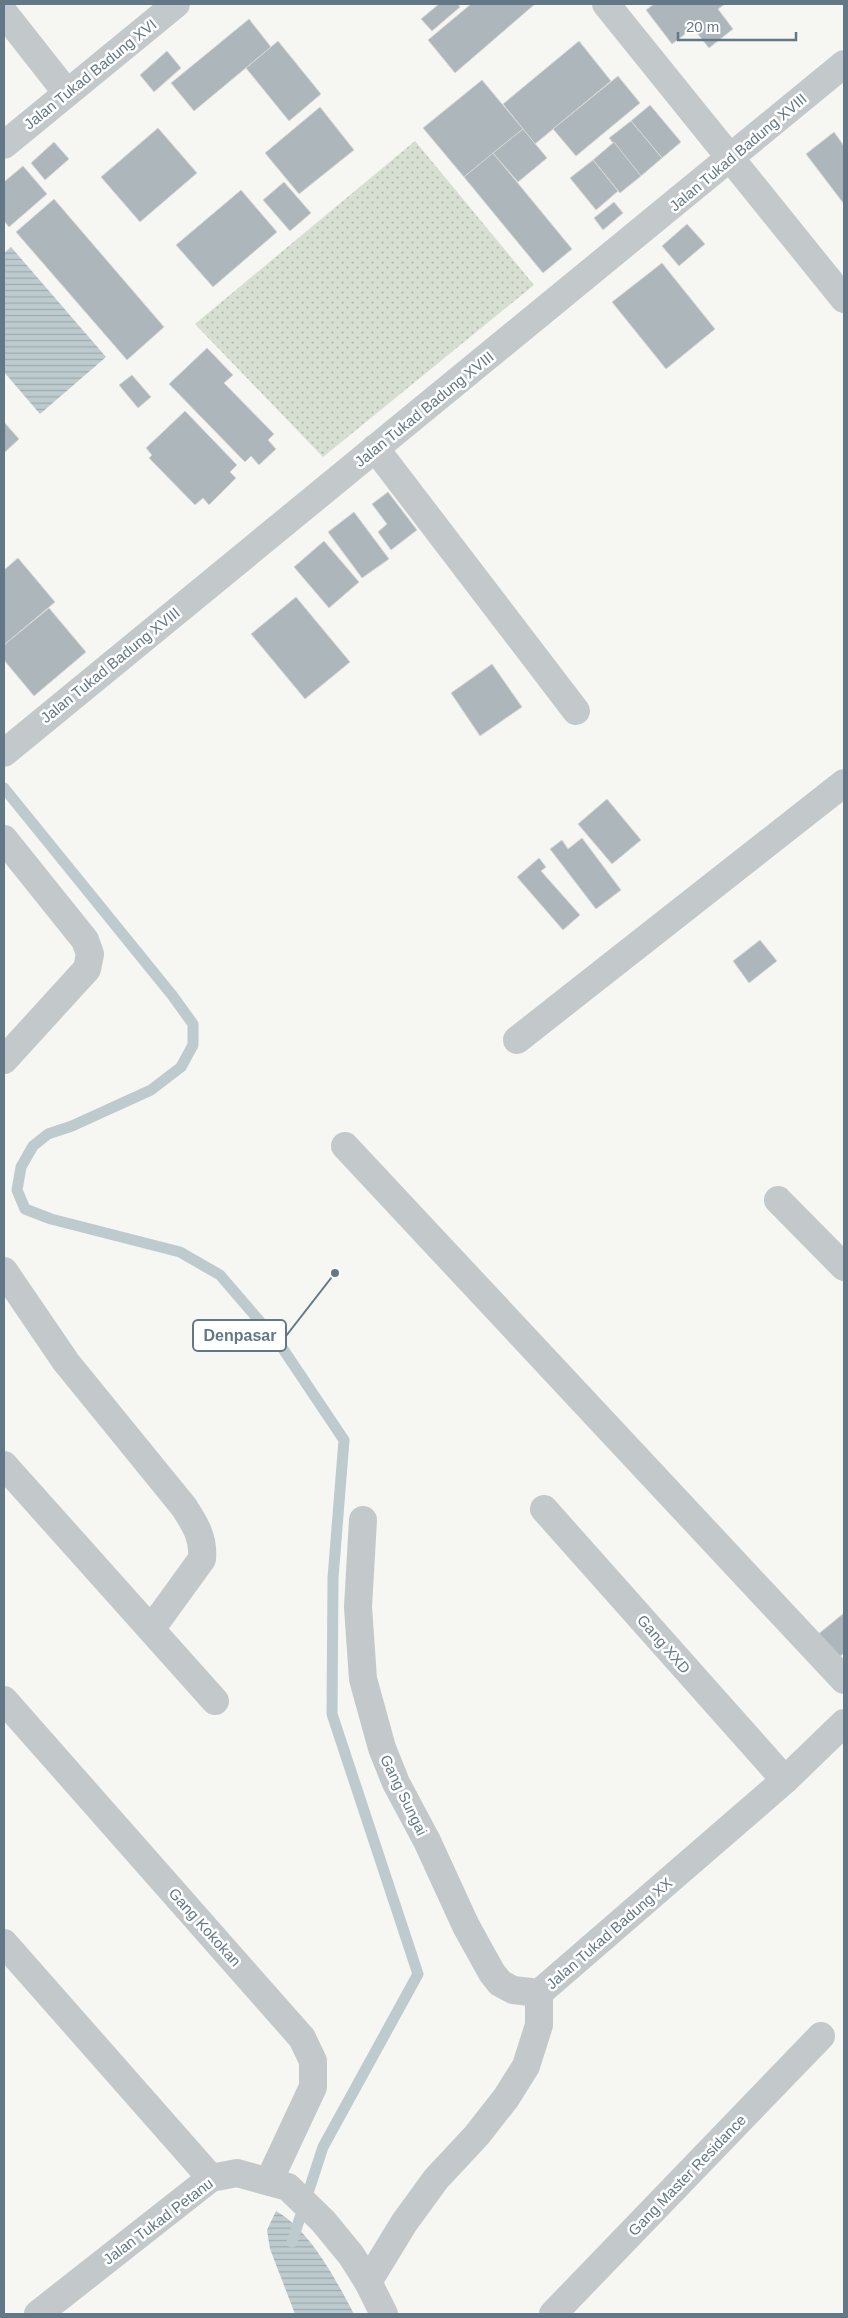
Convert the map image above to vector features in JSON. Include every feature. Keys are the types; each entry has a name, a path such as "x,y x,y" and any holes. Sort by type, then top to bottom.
{"street":[{"name":"Jalan Tukad Badung XVI","path":"4,145 176,4"},
{"path":"606,4 844,299"},
{"path":"4,13 67,93"},
{"name":"Jalan Tukad Badung XVIII","path":"4,753 732,158 844,64"},
{"path":"375,448 576,711"},
{"path":"517,1040 844,783"},
{"path":"4,840 85,940 90,954 86,969 4,1060"},
{"path":"345,1146 844,1680"},
{"path":"778,1200 844,1267"},
{"path":"4,1271 66,1362 184,1506 199,1532 203,1546 202,1559 152,1628"},
{"path":"4,1465 152,1628 215,1701"},
{"name":"Gang XXD","path":"544,1509 784,1780"},
{"name":"Gang Sungai","path":"363,1520 358,1607 363,1679 382,1748 396,1783 427,1841 466,1926 492,1973 500,1983 513,1990 539,1993"},
{"name":"Gang Kokokan","path":"4,1700 302,2038 313,2061 313,2087 278,2184"},
{"name":"Jalan Tukad Badung XX","path":"368,2282 404,2224 436,2178 477,2135 506,2098 526,2066 539,2025 539,1993 784,1780 844,1723"},
{"path":"4,1943 211,2178"},
{"name":"Gang Master Residance","path":"553,2314 821,2036"},
{"name":"Jalan Tukad Petanu","path":"38,2314 211,2178 237,2173 278,2184"},
{"path":"278,2184 323,2221 351,2255 368,2282 384,2314"}],"shaded area":[{"path":"415,141 534,285 323,457 195,324"},
{"path":"11,247 106,357 40,414 4,372 4,253"},
{"path":"276,2211 288,2219 311,2243 330,2271 354,2314 295,2314 270,2249 267,2230"}],"building":[{"path":"439,4 458,4 460,7 432,31 421,19"},
{"path":"471,4 535,4 455,73 428,40"},
{"path":"654,4 725,4 718,9 733,29 709,48 693,28 672,44 646,10"},
{"path":"249,19 271,47 194,111 171,83"},
{"path":"278,41 321,94 289,121 246,68"},
{"path":"579,41 611,81 535,144 503,104"},
{"path":"167,51 181,68 154,92 140,75"},
{"path":"618,76 640,103 576,156 553,129"},
{"path":"482,80 523,129 464,177 423,128"},
{"path":"650,105 681,142 662,158 631,121"},
{"path":"320,107 354,150 299,194 265,153"},
{"path":"631,121 662,158 641,176 609,138"},
{"path":"158,128 197,173 140,222 101,177"},
{"path":"523,129 547,158 518,182 493,153"},
{"path":"834,132 844,146 844,204 806,154"},
{"path":"54,142 69,159 45,180 31,163"},
{"path":"614,142 641,176 620,193 593,160"},
{"path":"493,153 572,249 543,273 464,177"},
{"path":"593,160 618,191 596,210 570,178"},
{"path":"23,166 47,194 9,227 4,221 4,182"},
{"path":"284,182 311,213 290,231 263,200"},
{"path":"241,190 277,232 213,287 176,245"},
{"path":"54,199 164,327 127,360 16,232"},
{"path":"614,202 623,213 603,230 594,218"},
{"path":"687,224 705,244 679,266 662,246"},
{"path":"662,263 715,329 666,369 612,302"},
{"path":"207,348 233,375 224,383 274,434 268,440 276,449 259,465 251,456 245,462 169,384"},
{"path":"132,375 151,397 138,408 119,385"},
{"path":"185,411 237,465 230,472 236,478 209,505 203,498 195,505 149,458 152,455 146,448"},
{"path":"4,422 19,439 4,453"},
{"path":"388,492 417,530 391,550 378,532 387,524 372,504"},
{"path":"354,512 389,559 362,578 328,532"},
{"path":"324,541 359,582 329,608 294,567"},
{"path":"18,558 55,602 4,645 4,570"},
{"path":"296,597 350,662 305,699 251,634"},
{"path":"49,608 86,652 34,696 4,660 4,645"},
{"path":"492,664 522,707 480,736 451,693"},
{"path":"607,799 641,840 612,864 578,824"},
{"path":"582,838 621,890 596,909 550,849 562,840 568,849"},
{"path":"539,858 546,867 541,871 580,915 563,930 517,877"},
{"path":"760,940 777,961 749,983 733,961"},
{"path":"844,1613 844,1653 836,1660 816,1636"}],"waterway":[{"path":"4,788 172,995 193,1024 193,1045 181,1067 151,1090 72,1126 48,1134 33,1146 21,1167 17,1190 25,1209 51,1219 180,1252 220,1275 281,1346 344,1440 333,1578 332,1714 418,1974 323,2147 292,2242"}],"place":[{"name":"Denpasar","path":"335,1273"}]}
